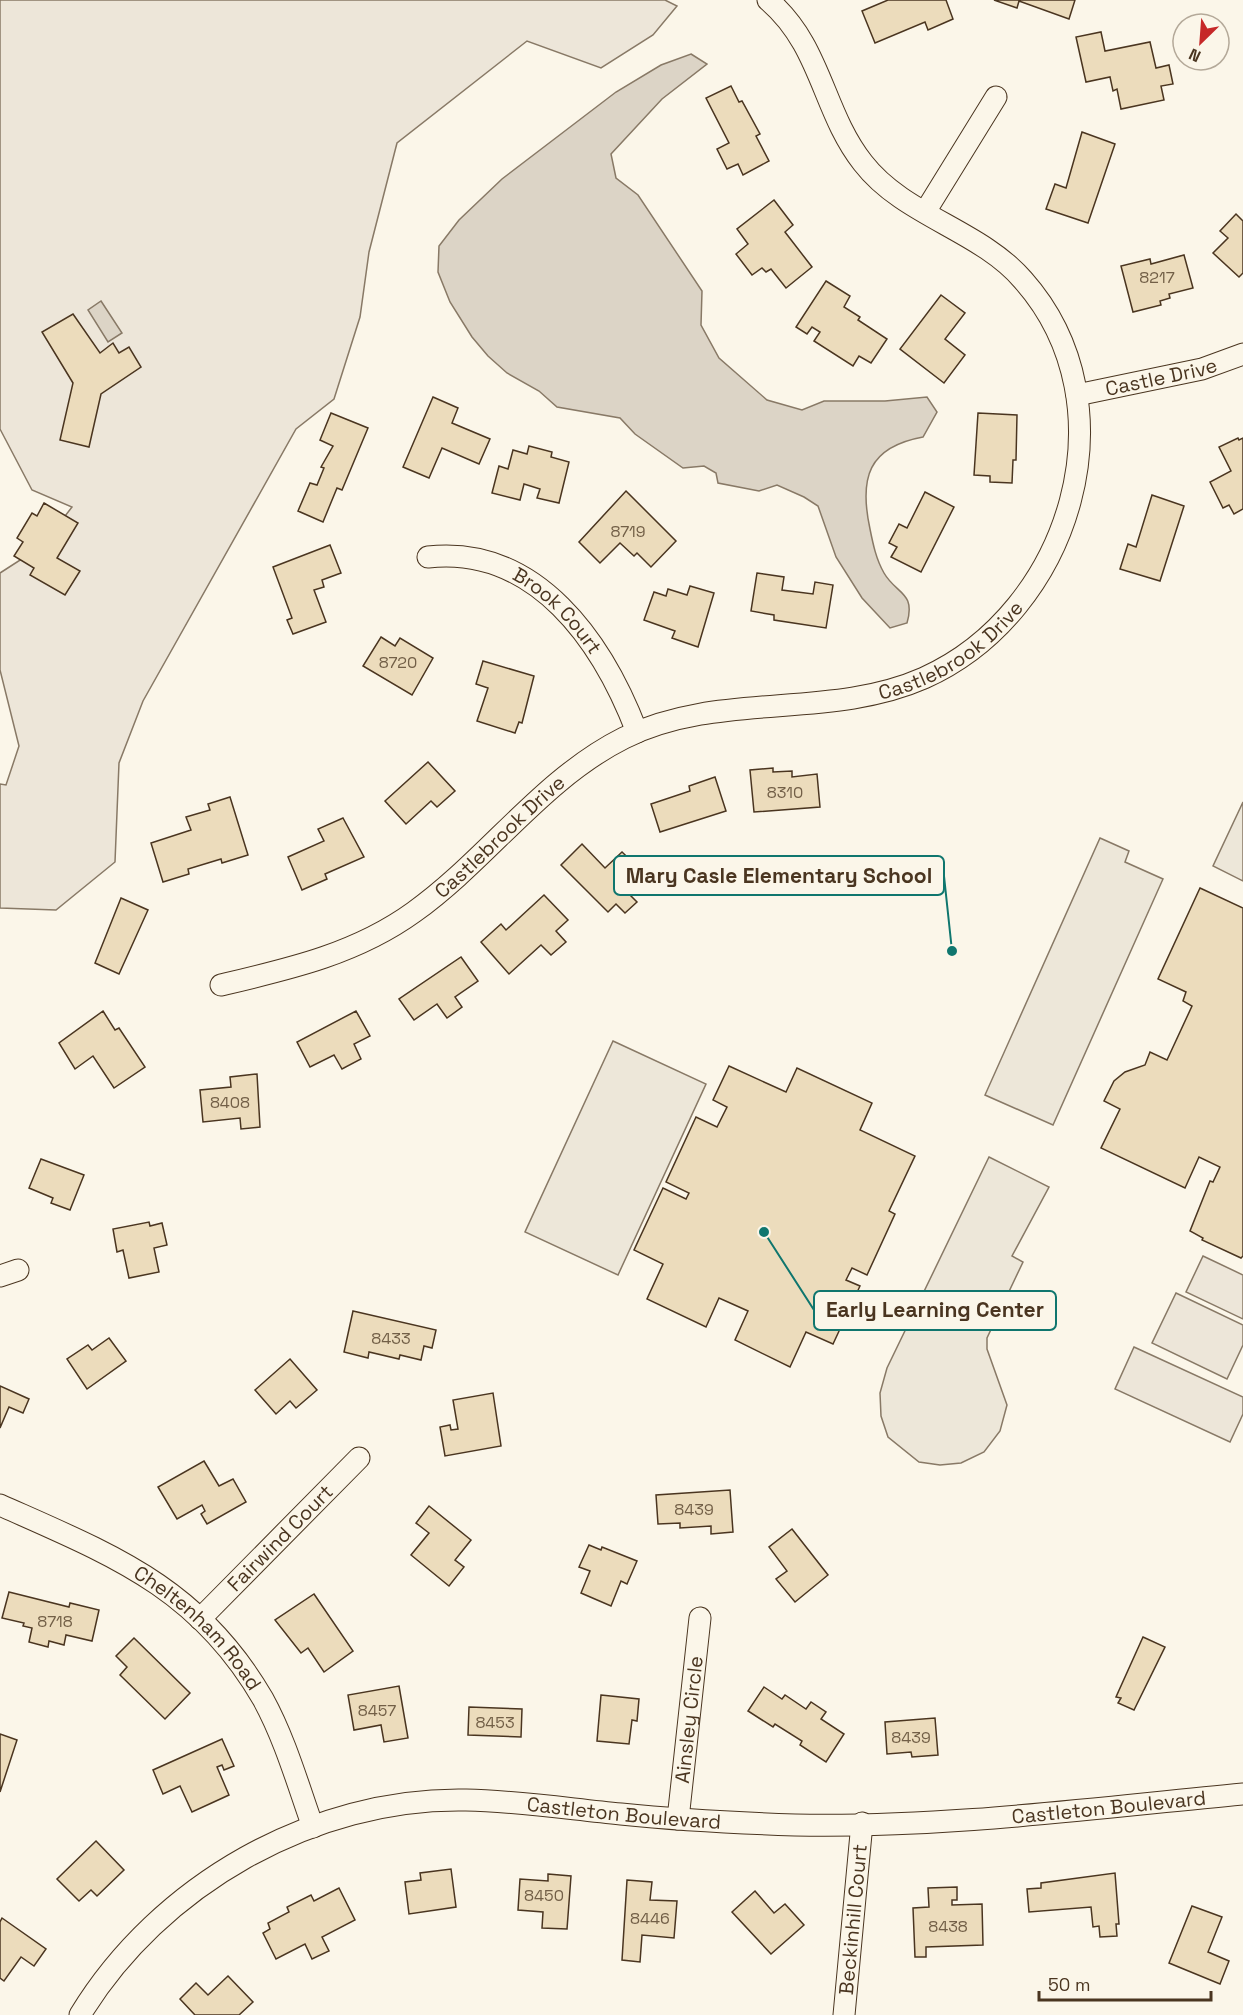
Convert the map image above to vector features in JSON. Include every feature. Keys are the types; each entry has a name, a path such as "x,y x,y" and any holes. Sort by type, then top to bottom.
{"street":[{"name":"Castlebrook Drive","path":"221,985 318,961 386,930 430,900 455,879 577,766 602,749 637,732 671,720 715,712 858,698 879,694 921,679 978,645 1024,599 1043,572 1058,542 1076,480 1080,446 1077,395 1065,349 1047,310 1035,292 1004,263 886,187 864,165 841,129 811,54 778,7 768,0"},
{"path":"925,212 996,97"},
{"name":"Castle Drive","path":"1077,395 1202,369 1243,354"},
{"name":"Brook Court","path":"428,557 476,559 520,575 544,592 567,613 600,653 621,690 637,732"},
{"name":"Fairwind Court","path":"200,1618 359,1458"},
{"name":"Cheltenham Road","path":"0,1505 112,1555 168,1589 200,1618 231,1652 262,1698 277,1728 313,1827"},
{"name":"Ainsley Circle","path":"678,1819 700,1618"},
{"name":"Castleton Boulevard","path":"80,2015 105,1978 133,1945 188,1895 252,1854 313,1827 389,1806 467,1800 678,1819 797,1825 1022,1816 1243,1794"},
{"name":"Beckinhill Court","path":"844,2015 862,1823"}],"shaded area":[{"path":"0,0 665,0 677,6 653,35 601,68 527,41 397,143 369,252 360,317 334,399 296,429 143,701 119,763 115,862 56,910 0,908 0,784 6,785 19,746 0,670 0,573 42,546 72,507 32,490 0,429"},
{"path":"691,54 707,64 662,99 611,154 616,178 638,195 702,291 701,325 719,358 767,400 802,410 824,401 885,401 927,397 937,412 923,437 890,448 879,457 867,480 867,511 875,551 884,573 907,599 909,613 907,623 890,628 862,598 836,557 818,506 777,485 759,491 718,483 716,473 704,466 683,468 635,434 620,418 557,407 539,391 507,373 488,356 472,337 450,302 438,272 439,246 459,220 502,179 616,92 661,65"},
{"path":"101,301 122,333 108,342 88,310"},
{"path":"1243,802 1243,881 1213,866"},
{"path":"1100,838 1129,851 1125,862 1163,879 1053,1125 985,1095"},
{"path":"613,1041 706,1084 618,1275 525,1232"},
{"path":"989,1157 1049,1187 1012,1256 1023,1262 987,1338 987,1349 1007,1405 1000,1431 984,1452 961,1463 940,1465 919,1462 888,1437 881,1416 880,1393 887,1368"},
{"path":"1203,1256 1243,1275 1243,1319 1186,1292"},
{"path":"1176,1293 1243,1325 1243,1345 1227,1379 1152,1343"},
{"path":"1134,1347 1243,1397 1243,1414 1230,1442 1115,1389"}],"building":[{"path":"888,0 946,0 953,19 928,30 925,22 875,43 862,11"},
{"path":"994,0 1075,0 1069,19 1019,1 1017,8"},
{"path":"1101,32 1105,51 1150,42 1156,68 1169,65 1173,84 1161,86 1164,100 1121,109 1117,89 1113,91 1110,77 1086,82 1076,37"},
{"path":"731,86 760,134 756,136 769,161 743,175 738,164 727,169 717,149 729,143 706,98"},
{"path":"1082,132 1115,144 1088,223 1046,209 1055,184 1066,188"},
{"path":"774,200 793,225 785,232 812,267 786,288 771,269 766,272 762,268 752,275 736,254 748,244 737,229"},
{"path":"1236,214 1243,221 1243,273 1239,277 1213,253 1228,238 1220,231"},
{"path":"1184,255 1193,288 1169,294 1170,298 1160,301 1161,305 1133,312 1121,266 1150,259 1151,264"},
{"path":"826,281 850,296 844,307 860,317 858,320 887,339 871,363 859,356 853,366 814,341 820,332 812,327 807,334 796,327"},
{"path":"941,295 965,313 945,339 965,355 944,383 900,349"},
{"path":"73,314 100,353 113,343 119,353 129,347 141,367 101,394 89,447 60,440 73,383 42,332"},
{"path":"433,397 458,408 452,423 490,439 479,464 442,448 429,478 403,467"},
{"path":"331,413 368,428 342,490 337,488 323,522 298,511 310,483 317,485 324,468 321,467 333,446 320,440"},
{"path":"978,413 1017,415 1016,460 1013,460 1012,483 990,482 990,476 974,475"},
{"path":"1238,438 1239,440 1243,438 1243,509 1234,514 1229,505 1223,508 1210,482 1231,471 1219,447"},
{"path":"529,446 552,452 551,457 569,462 559,503 537,498 540,489 524,484 520,500 492,493 499,466 508,469 513,450 527,454"},
{"path":"626,491 676,541 651,567 637,553 634,556 620,543 600,563 579,542"},
{"path":"925,492 954,507 921,572 891,557 897,547 889,543 899,524 907,528"},
{"path":"1152,495 1184,506 1160,581 1120,569 1128,544 1136,547"},
{"path":"44,503 78,523 57,558 80,571 65,595 30,575 34,568 14,556 23,542 17,538 32,513 37,516"},
{"path":"330,545 341,573 322,580 324,587 314,590 326,622 293,634 287,620 292,618 273,567"},
{"path":"757,573 784,577 782,590 813,594 815,582 833,585 826,628 774,620 774,615 751,611"},
{"path":"690,586 714,593 698,647 672,638 675,631 644,620 654,592 666,596 668,589 687,595"},
{"path":"381,637 395,646 400,638 433,658 412,695 363,666"},
{"path":"483,661 534,676 522,723 519,722 515,733 477,721 488,688 476,684"},
{"path":"428,762 455,791 437,807 431,801 406,824 385,801"},
{"path":"773,768 773,772 792,771 792,777 817,774 820,807 754,812 750,770"},
{"path":"715,777 726,811 660,832 651,804 690,791 689,786"},
{"path":"230,797 248,855 222,863 221,859 188,869 189,874 163,882 151,843 191,830 186,817 210,810 208,804"},
{"path":"343,818 364,857 325,874 327,879 302,890 288,857 324,841 318,829"},
{"path":"582,844 605,868 622,852 646,875 628,893 637,902 625,913 616,904 608,912 561,865"},
{"path":"1200,888 1243,908 1243,1256 1241,1258 1202,1240 1203,1238 1190,1231 1210,1181 1213,1182 1220,1167 1199,1157 1185,1188 1101,1148 1120,1109 1104,1101 1114,1081 1125,1072 1145,1065 1150,1052 1167,1060 1192,1006 1183,1001 1186,992 1158,979"},
{"path":"544,895 568,920 556,931 566,942 551,955 541,945 509,974 481,942 501,924 506,930"},
{"path":"121,898 148,910 119,974 95,963"},
{"path":"461,957 478,981 455,997 462,1007 447,1018 437,1004 414,1020 399,999"},
{"path":"103,1011 115,1030 119,1028 145,1067 114,1088 93,1056 75,1069 59,1043"},
{"path":"356,1011 370,1036 354,1044 361,1059 342,1069 334,1055 310,1067 297,1042"},
{"path":"729,1066 786,1092 797,1068 872,1103 860,1130 915,1156 889,1211 895,1214 867,1275 852,1268 846,1280 860,1286 833,1344 806,1332 790,1367 735,1340 748,1311 719,1298 706,1327 647,1299 663,1264 634,1250 663,1188 686,1199 689,1193 666,1182 696,1117 717,1127 727,1107 713,1100"},
{"path":"257,1074 260,1127 241,1129 240,1118 203,1122 200,1090 231,1087 230,1077"},
{"path":"41,1159 84,1175 70,1210 51,1203 53,1198 29,1188"},
{"path":"149,1222 150,1226 162,1223 167,1245 154,1248 159,1272 129,1278 123,1250 117,1252 113,1229"},
{"path":"353,1311 436,1330 432,1348 424,1346 421,1360 400,1355 399,1359 369,1352 368,1358 344,1352"},
{"path":"109,1338 126,1361 87,1389 67,1359 88,1345 92,1350"},
{"path":"290,1359 317,1390 296,1408 290,1401 276,1414 255,1390"},
{"path":"0,1386 29,1399 23,1413 9,1407 0,1428"},
{"path":"493,1393 501,1446 445,1456 440,1427 450,1425 451,1430 458,1429 453,1400"},
{"path":"204,1461 219,1486 233,1479 246,1502 207,1524 201,1514 205,1511 202,1505 177,1519 158,1487"},
{"path":"730,1490 733,1532 711,1534 711,1526 680,1528 680,1523 658,1524 656,1495"},
{"path":"429,1506 471,1540 455,1560 464,1567 449,1586 411,1555 429,1533 416,1523"},
{"path":"792,1529 828,1575 795,1602 776,1579 787,1571 769,1547"},
{"path":"589,1545 601,1550 602,1547 637,1561 627,1584 621,1581 611,1606 581,1593 590,1571 579,1567"},
{"path":"9,1592 69,1607 70,1603 99,1610 92,1641 66,1635 64,1645 49,1641 48,1647 29,1642 32,1628 23,1626 24,1623 2,1618"},
{"path":"314,1594 353,1651 324,1672 308,1648 301,1653 275,1620"},
{"path":"1143,1637 1165,1647 1134,1710 1118,1703 1121,1698 1116,1697"},
{"path":"134,1638 190,1693 165,1719 120,1675 127,1667 116,1656"},
{"path":"399,1686 408,1738 384,1742 381,1725 354,1730 348,1695"},
{"path":"764,1687 782,1699 785,1695 806,1709 811,1702 826,1712 821,1719 844,1734 826,1762 800,1745 802,1741 775,1724 773,1727 748,1711"},
{"path":"601,1695 639,1699 637,1721 632,1720 629,1744 597,1741"},
{"path":"469,1707 522,1709 521,1737 468,1735"},
{"path":"935,1718 938,1755 912,1757 911,1752 887,1754 885,1722"},
{"path":"0,1734 17,1740 0,1792"},
{"path":"222,1739 234,1766 224,1770 222,1765 217,1767 229,1795 192,1812 180,1786 163,1794 153,1770"},
{"path":"96,1841 124,1870 97,1896 91,1890 79,1901 57,1879"},
{"path":"451,1869 456,1907 409,1914 405,1882 421,1880 420,1873"},
{"path":"1115,1873 1119,1924 1116,1924 1117,1936 1100,1937 1099,1926 1093,1927 1091,1907 1029,1912 1027,1889 1041,1888 1041,1883"},
{"path":"548,1874 571,1876 567,1929 542,1928 543,1912 518,1910 520,1879 548,1881"},
{"path":"627,1880 652,1882 650,1900 677,1901 674,1938 642,1935 640,1962 622,1960"},
{"path":"957,1887 957,1900 952,1900 952,1905 982,1904 983,1945 926,1947 926,1957 915,1957 913,1908 929,1907 928,1888"},
{"path":"339,1888 355,1920 322,1937 329,1951 312,1959 305,1944 276,1959 263,1933 270,1929 268,1923 289,1912 287,1907 311,1895 314,1901"},
{"path":"755,1891 774,1913 785,1904 804,1925 771,1954 732,1912"},
{"path":"1192,1906 1222,1917 1208,1952 1229,1961 1220,1984 1169,1963"},
{"path":"2,1918 46,1949 34,1966 21,1957 4,1981 0,1978 0,1922"},
{"path":"228,1976 253,2002 239,2015 195,2015 180,1999 196,1983 208,1995"}],"place":[{"name":"Mary Casle Elementary School","path":"952,951"},
{"name":"Early Learning Center","path":"764,1232"}]}
